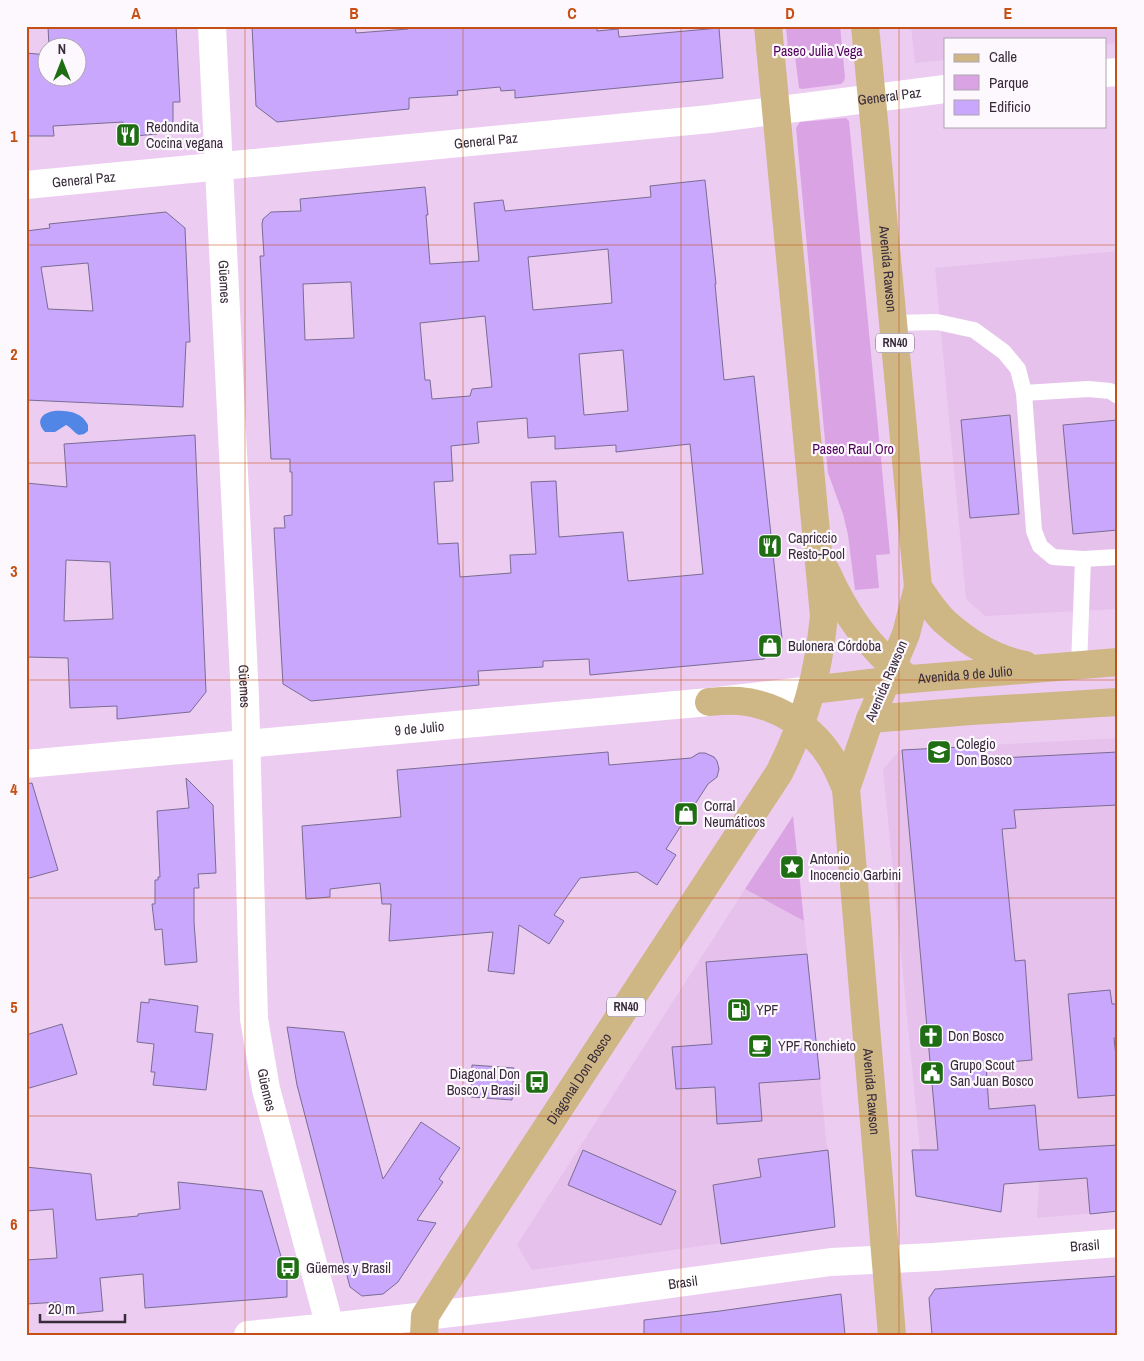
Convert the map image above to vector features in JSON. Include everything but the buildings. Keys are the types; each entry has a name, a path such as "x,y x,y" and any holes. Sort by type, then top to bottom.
{"main road":[{"name":"RN40","path":"768,26 824,616 812,690"},
{"name":"Avenida Rawson","path":"865,26 918,587 896,675 870,719 846,789 892,1335"},
{"path":"817,539 825,570 844,608 868,642 896,675 971,711"},
{"path":"918,587 944,621 960,634 996,656 1039,668"},
{"name":"Avenida 9 de Julio","path":"812,690 896,675 1118,662"},
{"name":"Diagonal Don Bosco","path":"421,1329 486,1219 779,773 801,725 812,690"},
{"path":"709,702 741,701 756,704 786,716 801,725 812,734 828,753 846,789"},
{"path":"870,719 1118,702"}],"street":[{"name":"Güemes","path":"212,26 245,697 254,1018 266,1089 335,1331"},
{"name":"General Paz","path":"26,185 700,120 944,89"},
{"name":"9 de Julio","path":"26,764 709,702 812,690"},
{"name":"Brasil","path":"248,1335 421,1329 513,1306 831,1262 934,1257 1118,1243"}],"lane":[{"path":"893,324 937,322 974,330 1004,352 1018,369 1024,393 1034,531 1040,546 1053,557 1083,559 1118,557"},
{"path":"1024,393 1088,389 1110,391 1118,396"},
{"path":"1079,665 1083,559"}],"shaded area":[{"path":"911,26 1118,26 1118,43 1106,44 1106,38 944,38 944,60 915,63"},
{"path":"1118,251 1118,609 985,616 966,599 935,268"},
{"path":"1118,738 1118,1211 1037,1218 1040,1164 955,1148 920,1150 883,769 900,750"},
{"path":"745,889 804,921 835,1227 532,1270 517,1245"}],"green space":[{"name":"Paseo Julia Vega","path":"786,26 840,26 845,77 841,84 799,88 795,56 788,49"},
{"name":"Paseo Raul Oro","path":"846,118 849,121 890,554 876,555 879,588 855,590 848,535 843,514 828,473 796,128 800,122"},
{"path":"793,816 804,921 745,889"}],"water":[{"path":"54,411 69,412 82,417 88,425 88,431 79,435 66,425 55,432 45,432 40,424 41,418"}],"place":[{"name":"Redondita Cocina vegana","path":"128,135"},
{"name":"Capriccio Resto-Pool","path":"770,546"},
{"name":"Bulonera Córdoba","path":"770,646"},
{"name":"Colegio Don Bosco","path":"939,752"},
{"name":"Corral Neumáticos","path":"686,814"},
{"name":"Antonio Inocencio Garbini","path":"792,867"},
{"name":"YPF","path":"739,1010"},
{"name":"Don Bosco","path":"931,1036"},
{"name":"YPF Ronchieto","path":"760,1046"},
{"name":"Grupo Scout San Juan Bosco","path":"932,1073"},
{"name":"Diagonal Don Bosco y Brasil","path":"537,1082"},
{"name":"Güemes y Brasil","path":"288,1268"}]}
